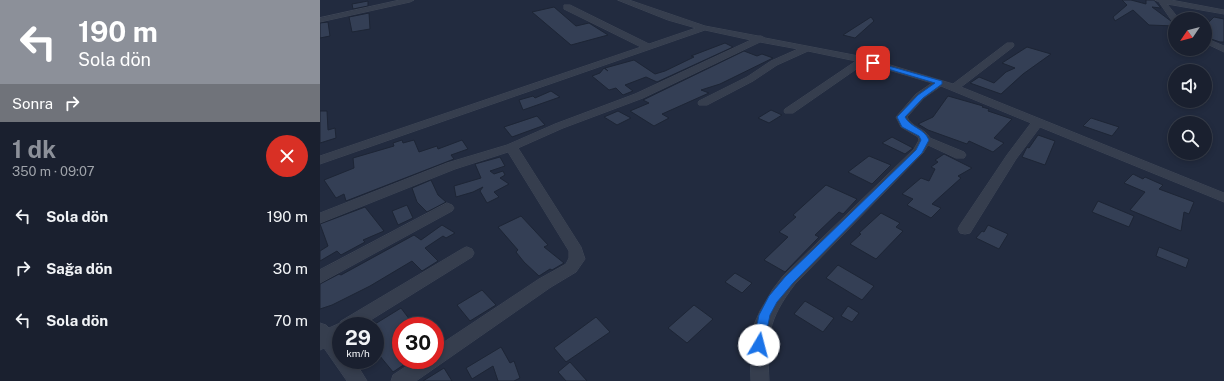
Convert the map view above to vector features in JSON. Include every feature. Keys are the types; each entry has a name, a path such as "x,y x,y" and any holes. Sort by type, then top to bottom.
{"street":[{"path":"320,20 410,0"},
{"path":"622,0 671,18 704,28 761,38 864,60 940,82 1224,198"},
{"path":"1161,0 1224,12"},
{"path":"1161,0 1170,12"},
{"path":"567,7 648,47"},
{"path":"320,160 704,28"},
{"path":"320,218 451,166 511,146 639,96 761,38"},
{"path":"1212,43 1224,49"},
{"path":"954,88 1010,45"},
{"path":"703,103 750,79 774,63 809,48"},
{"path":"789,111 864,60"},
{"path":"760,381 759,345 761,331 765,315 773,299 789,280 919,151 925,140 923,134 905,125 901,117 920,96 940,82"},
{"path":"965,229 1011,158 1038,122"},
{"path":"925,140 960,155"},
{"path":"444,352 571,268 577,259 576,251 511,146"},
{"path":"320,277 448,208"},
{"path":"362,317 467,253"},
{"path":"349,369 358,381"},
{"path":"400,381 418,369"}],"building":[{"path":"1122,0 1131,0 1146,4 1146,0 1154,0 1161,8 1152,7 1168,19 1168,26 1149,25 1133,10 1115,21 1113,17 1127,5"},
{"path":"368,1 368,6 353,9 352,4"},
{"path":"554,7 576,26 589,23 608,35 571,45 532,12"},
{"path":"369,13 370,29 352,32 349,17"},
{"path":"871,17 874,21 855,38 843,35"},
{"path":"1214,17 1224,19 1224,42 1212,39 1212,19"},
{"path":"328,22 330,36 320,38 320,23"},
{"path":"725,43 733,47 657,82 646,77 625,85 633,91 623,95 616,88 609,90 592,76 600,73 604,68 608,71 605,68 634,60 655,74 665,71 694,57 691,56"},
{"path":"1027,47 1051,54 1023,74 1001,94 970,83 979,77 994,83 1006,72 1015,68 1002,63"},
{"path":"744,51 757,56 762,54 773,58 720,84 701,90 709,93 662,114 669,118 654,126 630,111 649,103 643,100"},
{"path":"551,91 560,97 523,110 519,100 533,96 535,98"},
{"path":"948,96 983,106 982,107 989,109 988,111 1012,119 994,138 1004,143 993,152 969,141 967,144 928,130 918,124 933,117"},
{"path":"771,110 782,115 769,123 758,118"},
{"path":"320,111 327,111 328,130 335,128 336,138 320,143"},
{"path":"618,111 631,118 617,125 604,117"},
{"path":"537,116 545,125 512,137 504,127"},
{"path":"1091,118 1119,127 1112,136 1083,126"},
{"path":"1038,135 1055,141 1045,165 1022,157 1027,147 1029,148"},
{"path":"892,137 913,148 905,154 882,143"},
{"path":"402,140 403,143 414,140 419,152 437,146 438,149 462,140 468,149 451,155 454,159 346,201 344,194 336,198 324,180 354,168 353,158 394,146 393,143"},
{"path":"944,154 972,168 958,176 961,178 932,204 941,208 931,218 907,205 913,199 902,194 921,178 929,181 935,169 931,167 938,162 935,160"},
{"path":"869,156 891,165 872,184 848,172"},
{"path":"500,157 505,166 490,171 494,174 503,171 505,175 500,178 509,184 494,192 499,197 487,203 480,191 483,187 473,192 456,197 454,186 481,178 475,164"},
{"path":"1133,174 1143,179 1145,177 1163,185 1159,189 1194,202 1189,214 1184,212 1181,231 1130,210 1145,192 1124,183"},
{"path":"431,180 438,195 446,202 427,212 417,202 412,188"},
{"path":"826,185 857,199 843,214 839,212 815,235 819,237 785,272 764,260 788,237 779,232 796,217 793,215"},
{"path":"1098,201 1134,216 1129,227 1092,212"},
{"path":"407,205 413,218 398,225 392,211"},
{"path":"365,207 384,231 363,240 365,242 341,255 337,251 320,261 320,251 328,246 320,224"},
{"path":"881,213 900,223 896,227 903,231 876,259 850,244 861,234 859,233"},
{"path":"521,216 548,245 544,247 564,263 539,276 524,262 516,252 518,250 498,227"},
{"path":"442,225 455,233 446,238 443,236 425,248 438,261 422,271 412,261 370,286 332,305 320,309 320,284 339,274 341,275 414,235 421,240"},
{"path":"988,225 1008,234 999,249 976,238 982,231 984,232"},
{"path":"1159,247 1189,259 1186,268 1156,256"},
{"path":"838,265 874,286 862,300 826,278"},
{"path":"735,273 752,283 742,293 725,282"},
{"path":"482,290 496,305 470,321 457,305"},
{"path":"805,301 834,318 823,332 794,314"},
{"path":"694,305 713,319 687,343 668,328"},
{"path":"848,306 859,313 852,322 841,316"},
{"path":"401,308 408,317 392,317 392,369 398,369 393,372 384,361 384,318"},
{"path":"596,317 610,332 566,362 554,348"},
{"path":"501,347 510,363 514,361 520,378 514,381 498,381 493,366 472,379 466,368"},
{"path":"570,362 587,381 566,381 558,372"},
{"path":"444,368 452,381 423,381"}],"route":[{"path":"759,345 765,315 773,299 789,280 919,151 925,140 923,134 905,125 901,117 920,96 940,82 873,63"}]}
